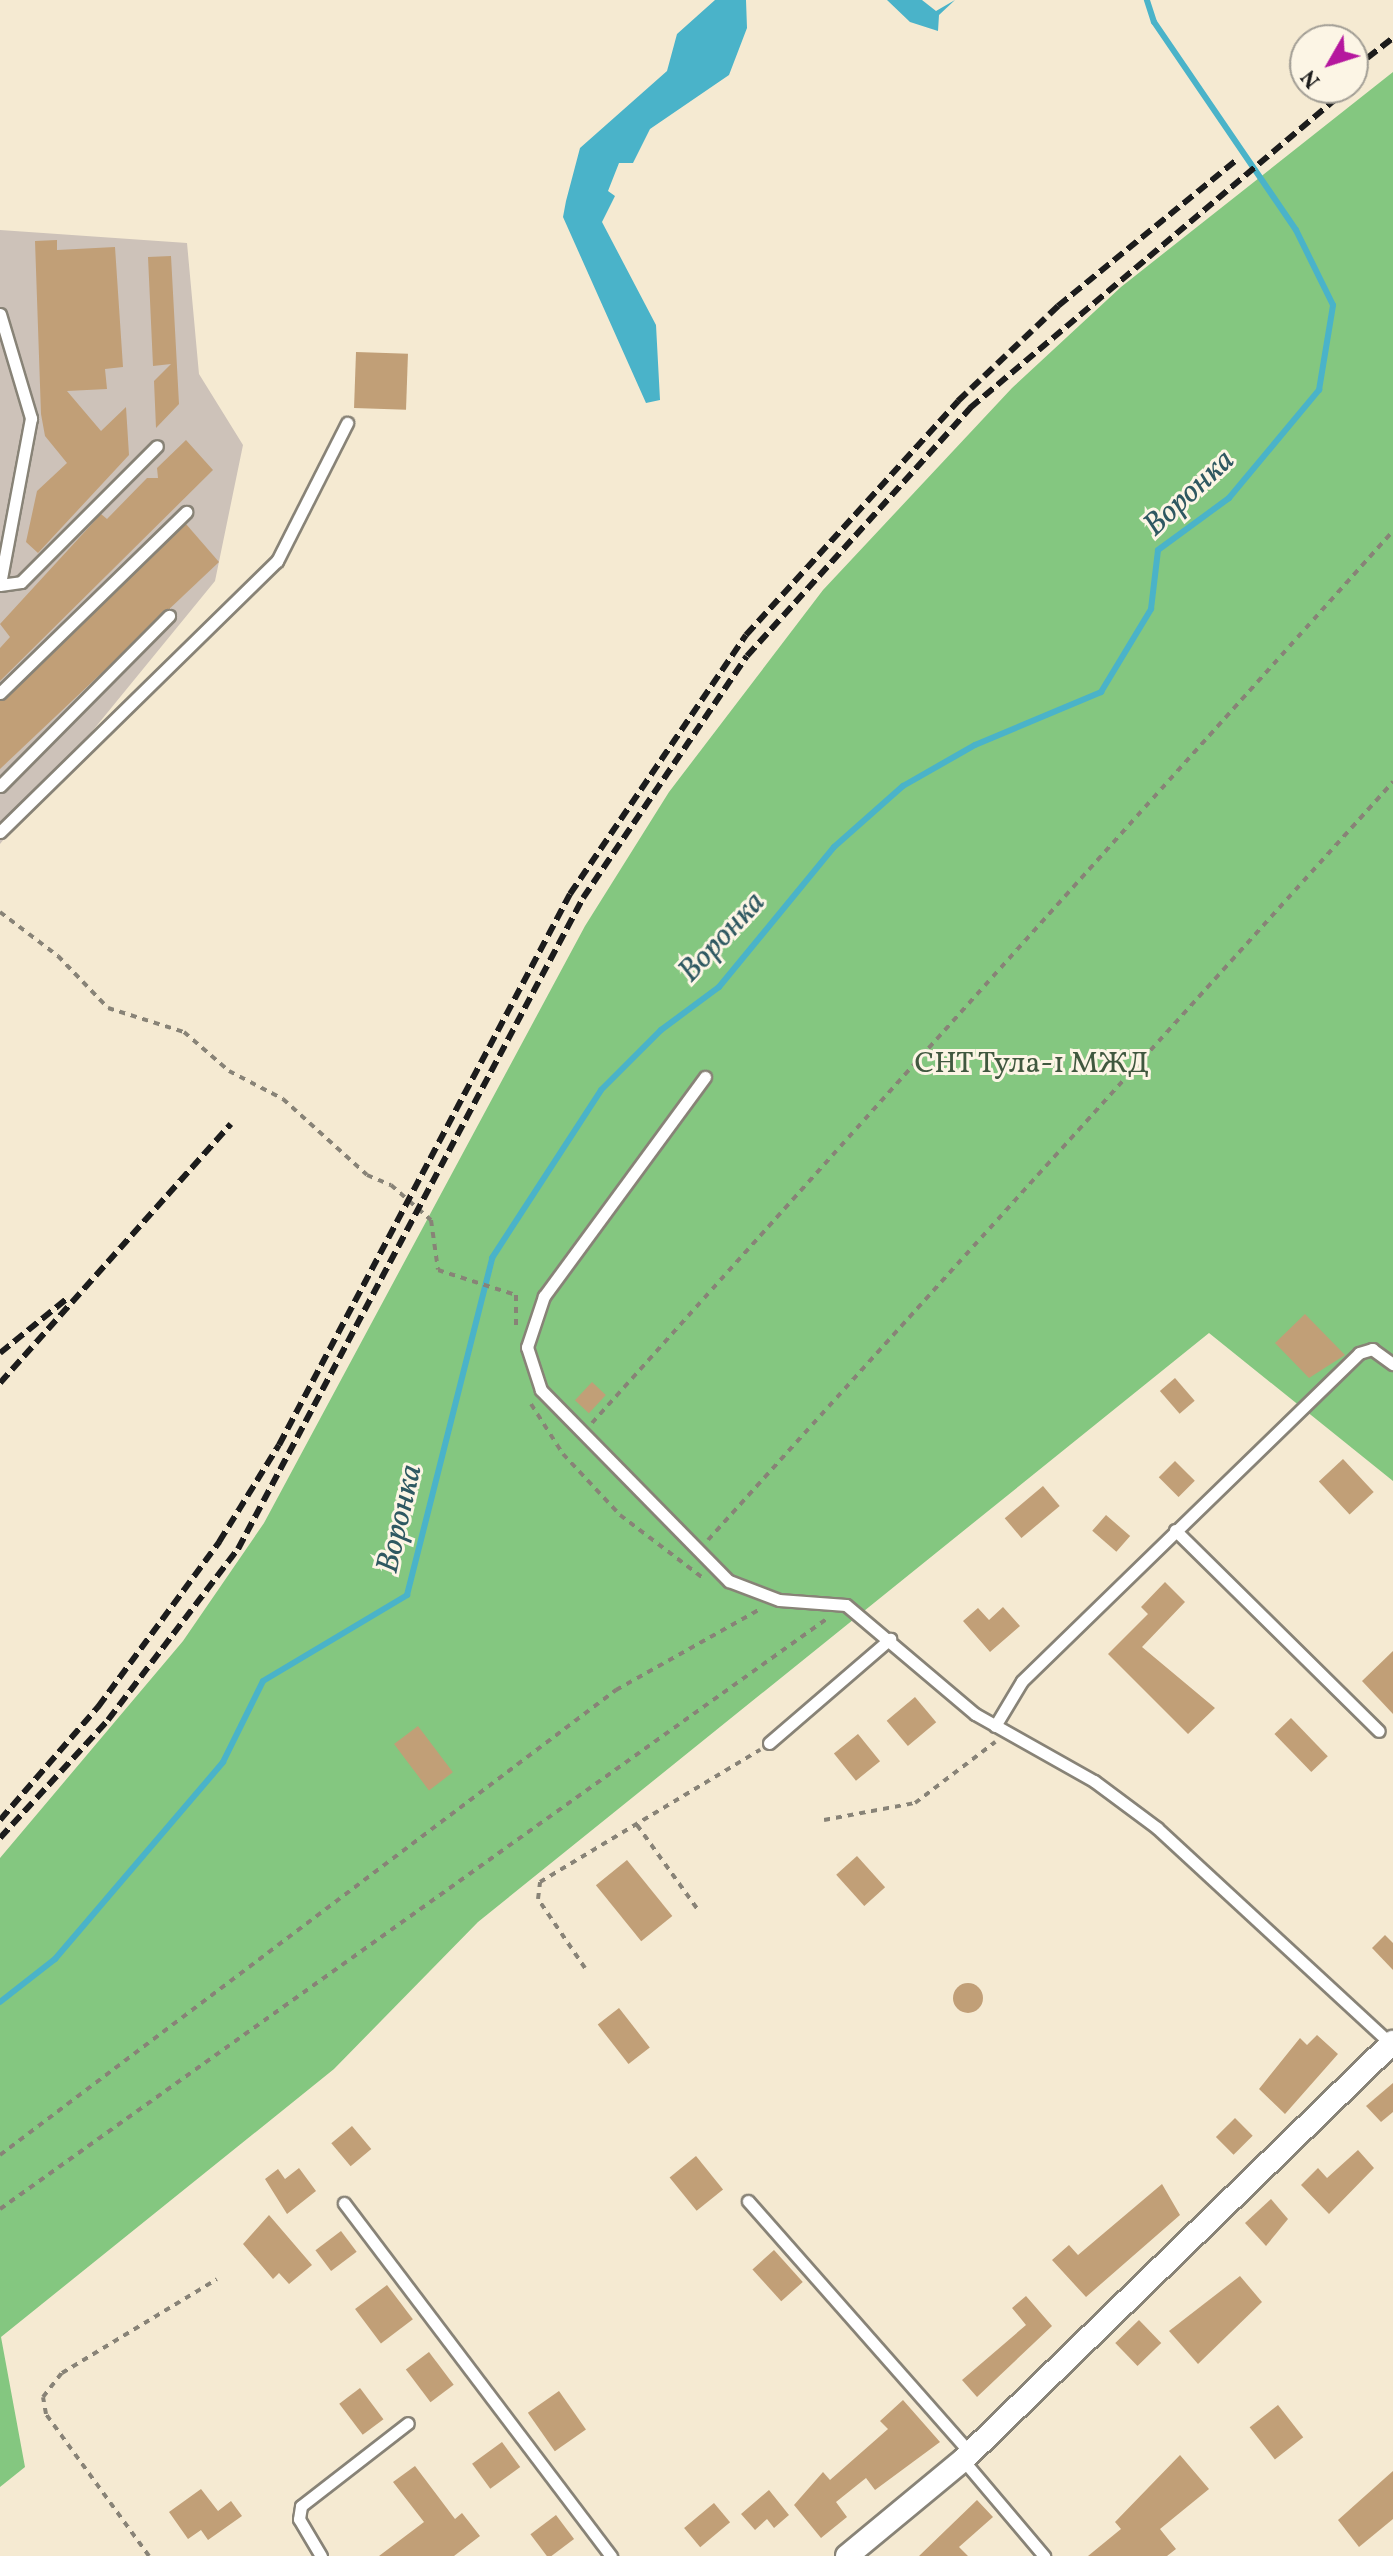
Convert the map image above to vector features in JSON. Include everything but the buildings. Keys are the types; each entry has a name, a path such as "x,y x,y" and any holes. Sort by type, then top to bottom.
{"street":[{"path":"847,2556 967,2457 1392,2044"}],"lane":[{"path":"0,314 31,418 0,585 21,582 157,446"},
{"path":"0,832 277,561 347,423"},
{"path":"0,693 186,512"},
{"path":"0,786 169,616"},
{"path":"705,1077 557,1274 533,1318 529,1367 586,1441 700,1549 729,1581 779,1600 846,1605 1000,1729 1094,1781 1157,1828 1392,2044"},
{"path":"1000,1729 1022,1681 1359,1353 1372,1349 1393,1364"},
{"path":"1175,1530 1379,1731"},
{"path":"769,1743 890,1639"},
{"path":"748,2201 967,2457 1044,2556"},
{"path":"344,2203 611,2556"},
{"path":"321,2556 299,2519 301,2506 408,2423"}],"path":[{"path":"586,1441 612,1396 699,1297 1393,531"},
{"path":"700,1549 1393,782"},
{"path":"0,912 58,956 108,1008 184,1032 406,1197 431,1220 438,1270 516,1295"},
{"path":"532,1407 563,1454 620,1515 696,1575 729,1581"},
{"path":"0,2155 616,1690 779,1600"},
{"path":"0,2209 429,1896 846,1605"},
{"path":"824,1820 915,1803 1000,1729"},
{"path":"585,1968 538,1899 540,1882 769,1743"},
{"path":"637,1825 698,1910"},
{"path":"149,2556 46,2414 43,2397 62,2373 217,2279"}],"shaded area":[{"path":"0,230 187,243 199,374 243,445 215,581 0,844"}],"green space":[{"name":"СНТ Тула-1 МЖД","path":"1393,72 1393,1481 1209,1333 478,1922 334,2069 1,2337 25,2467 0,2487 0,1858 183,1641 264,1523 585,926 669,792 823,590 1012,388 1121,287 1353,104 1369,104 1369,91"}],"water":[{"path":"715,0 746,0 747,28 729,75 650,129 633,163 619,163 608,191 615,196 602,222 656,325 660,400 646,403 563,217 580,148 667,71 677,34"},
{"path":"887,0 922,0 936,11 955,0 939,15 938,31 910,22"}],"waterway":[{"name":"Воронка","path":"0,2002 55,1959 223,1762 263,1681 407,1595 492,1258 601,1090 661,1030 719,987 834,847 903,786 975,745 1101,692 1151,609 1158,550 1229,498 1319,390 1333,305 1296,230 1154,22 1147,0"}],"railway":[{"path":"1369,57 1393,38"},
{"path":"0,1838 108,1720 238,1549 583,898 747,656 970,408 1329,104"},
{"path":"0,1820 98,1707 219,1542 279,1445 570,894 746,635 958,401 1058,306 1235,161"},
{"path":"0,1383 231,1124"},
{"path":"0,1353 69,1297"}]}
